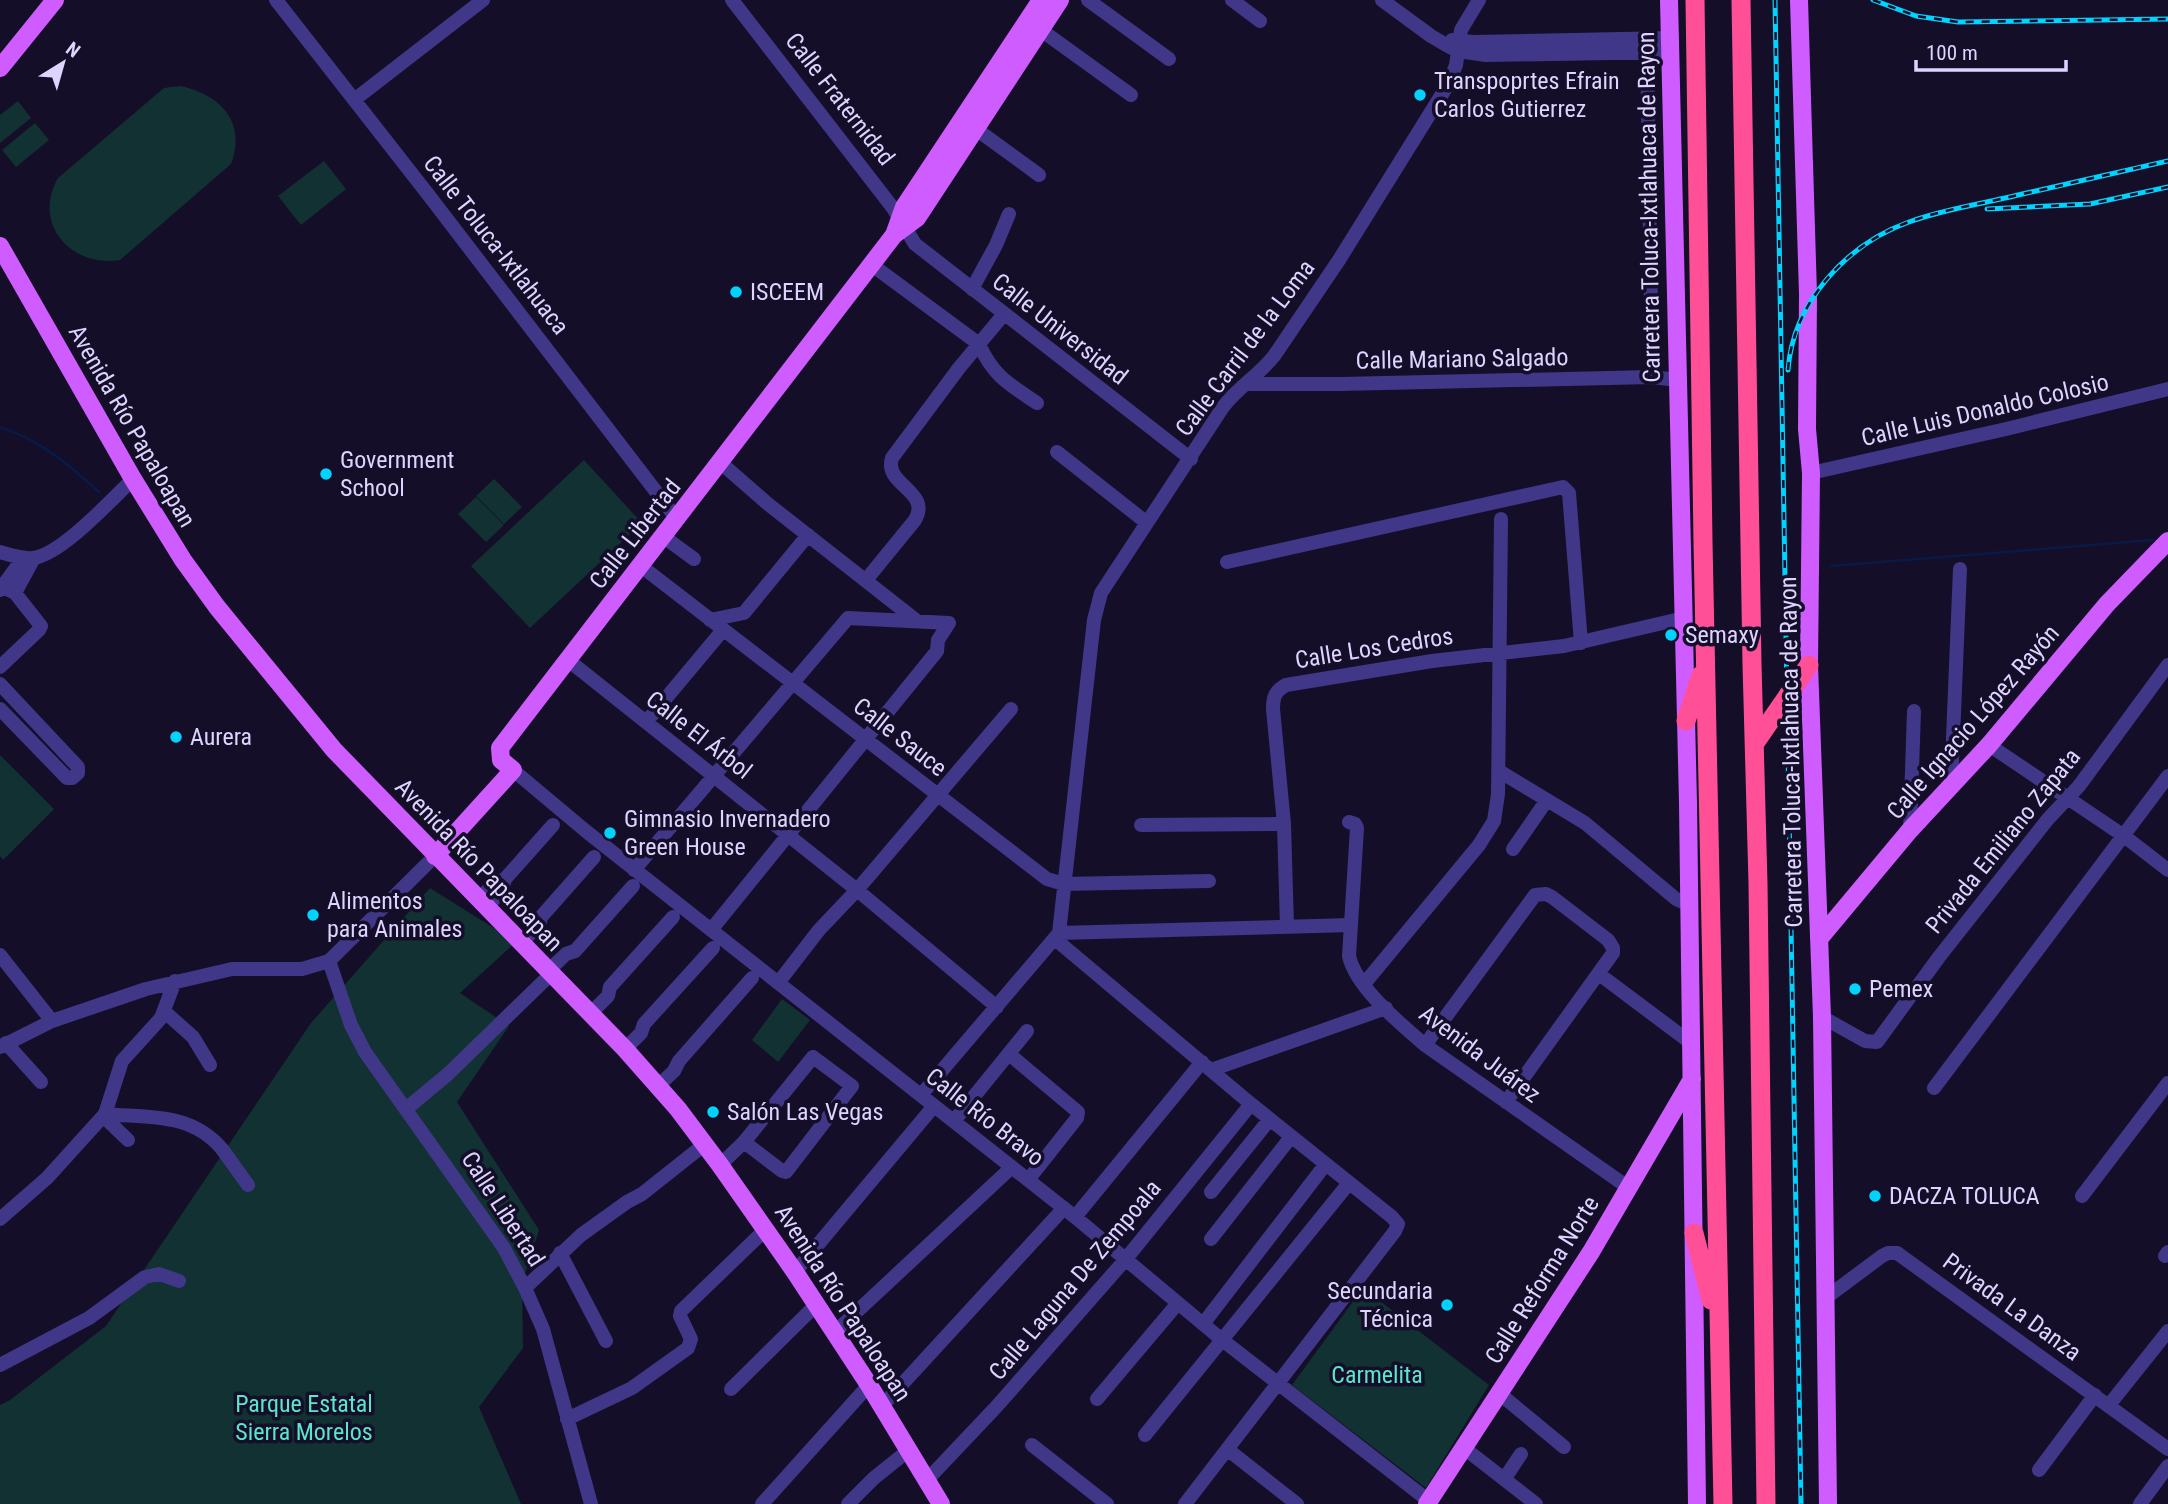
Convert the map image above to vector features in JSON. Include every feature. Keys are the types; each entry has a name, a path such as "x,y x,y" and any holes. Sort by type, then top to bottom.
{"highway":[{"name":"Carretera Toluca-Ixtlahuaca de Rayon","path":"1695,0 1723,1504"},
{"name":"Carretera Toluca-Ixtlahuaca de Rayon","path":"1741,0 1766,1504"},
{"path":"1686,721 1706,657"},
{"path":"1755,743 1809,664"},
{"path":"1694,1233 1720,1332"}],"main road":[{"path":"0,68 55,0"},
{"name":"Calle Libertad","path":"901,228 904,207 1041,0"},
{"name":"Calle Libertad","path":"513,770 501,760 500,748 901,228 917,218 1060,0"},
{"name":"Carretera Toluca-Ixtlahuaca de Rayon","path":"1669,0 1686,721 1697,1504"},
{"name":"Carretera Toluca-Ixtlahuaca de Rayon","path":"1799,0 1808,294 1807,429 1811,473 1809,664 1822,1017 1828,1504"},
{"name":"Avenida Río Papaloapan","path":"0,247 132,479 183,560 238,634 321,736 621,1046 705,1144 817,1304 941,1504"},
{"name":"Calle Ignacio López Rayón","path":"1819,939 1910,831 1989,745 2107,604 2168,541"},
{"path":"435,856 513,770"},
{"name":"Calle Reforma Norte","path":"1428,1502 1500,1394 1629,1188 1692,1079"}],"street":[{"name":"Calle Toluca-Ixtlahuaca","path":"276,0 677,519"},
{"path":"354,100 483,0"},
{"name":"Calle Fraternidad","path":"732,0 794,77 901,228"},
{"path":"1088,0 1169,59"},
{"path":"1232,0 1260,21"},
{"path":"1382,0 1440,41 1458,46 1670,45"},
{"name":"Calle Carril de la Loma","path":"1064,884 1094,620 1101,593 1232,395 1247,384 1273,356 1339,260 1448,83 1456,65 1463,26 1479,0"},
{"path":"1041,30 1131,94"},
{"path":"1647,46 1652,377"},
{"path":"976,129 1039,175"},
{"path":"1650,189 1673,189"},
{"path":"972,289 1009,214"},
{"name":"Calle Universidad","path":"901,228 915,244 1191,459"},
{"path":"872,265 979,344 987,363 999,376 1037,403"},
{"path":"866,580 915,520 919,511 918,501 890,470 891,461 1004,314"},
{"name":"Calle Mariano Salgado","path":"1247,384 1652,377 1678,380"},
{"name":"Calle Luis Donaldo Colosio","path":"1811,473 1993,432 2168,388"},
{"path":"1057,452 1147,523"},
{"path":"721,463 917,621"},
{"path":"0,667 41,628 40,623 7,587 3,553 28,558 45,555 64,543 132,479"},
{"path":"1227,562 1563,487 1569,493 1586,642"},
{"path":"1364,984 1489,830 1497,809 1501,519"},
{"path":"710,620 744,613 808,535"},
{"path":"664,537 694,559"},
{"path":"7,587 28,558"},
{"name":"Calle Sauce","path":"641,566 1047,879 1064,884"},
{"path":"1951,786 1960,569"},
{"path":"634,870 848,618 950,623 938,640 937,651 711,930"},
{"name":"Calle Los Cedros","path":"1287,926 1284,824 1273,709 1273,697 1280,688 1352,674 1586,642 1684,618"},
{"path":"646,722 723,630"},
{"name":"Calle El Árbol","path":"568,660 857,890 997,1007"},
{"name":"Privada Emiliano Zapata","path":"1822,1017 1871,1043 1877,1042 1939,957 2079,786 2168,665"},
{"path":"0,684 78,767 78,772 72,778 67,778 0,709"},
{"path":"778,983 819,930 857,890 1011,709"},
{"path":"1910,831 1914,710"},
{"path":"1989,745 2124,836 2168,870"},
{"name":"Calle Río Bravo","path":"513,770 634,870 1070,1213 1221,1339 1428,1502"},
{"path":"1499,771 1597,832 1676,899 1689,905"},
{"path":"1934,1088 2168,776"},
{"path":"1513,849 1547,800"},
{"name":"Avenida Juárez","path":"1349,822 1357,828 1349,950 1351,964 1364,984 1425,1045 1629,1188"},
{"path":"1141,825 1284,824"},
{"path":"482,904 495,883 505,880 553,825"},
{"path":"41,1083 3,1045 52,1021 175,981 232,969 302,969 329,961 435,856"},
{"path":"518,940 533,919 541,917 594,857"},
{"path":"921,1095 1057,936 1064,884 1209,881"},
{"path":"406,1110 552,975 566,954 575,951 633,886"},
{"path":"1425,1045 1535,895 1552,897 1608,940 1614,948 1611,957 1506,1102"},
{"path":"587,1011 602,990 610,987 673,917"},
{"path":"1057,936 1351,925"},
{"path":"1057,936 1206,1066 1398,1224 1185,1504"},
{"path":"621,1046 635,1026 644,1024 712,948"},
{"path":"0,955 52,1021"},
{"name":"Calle Libertad","path":"329,961 351,1025 365,1052 498,1239 525,1288 543,1329 591,1504"},
{"path":"1599,974 1691,1043"},
{"path":"655,1083 670,1064 679,1061 752,978"},
{"path":"0,1219 47,1178 104,1115 122,1061 165,1012 175,981"},
{"path":"882,1406 1070,1213 1206,1066 1386,1008"},
{"path":"165,1012 193,1037 211,1065"},
{"path":"954,1121 1027,1031"},
{"path":"1009,1054 1075,1108 1079,1115 1028,1180"},
{"path":"720,1165 744,1142 813,1057 851,1086 786,1172 744,1142"},
{"path":"2082,1196 2168,1083"},
{"name":"Calle Laguna De Zempoala","path":"927,1480 1007,1395 1125,1260 1251,1104"},
{"path":"796,1272 934,1106"},
{"path":"104,1115 128,1140"},
{"path":"104,1115 174,1119 192,1126 222,1149 248,1185"},
{"path":"1211,1192 1269,1119"},
{"path":"1211,1239 1291,1137"},
{"path":"525,1288 581,1235 652,1187 705,1144"},
{"path":"1203,1324 1325,1165"},
{"path":"835,1332 1012,1167"},
{"path":"1145,1435 1349,1183"},
{"path":"567,1419 632,1388 688,1348 691,1339 680,1316 681,1311 766,1229"},
{"path":"560,1253 606,1341"},
{"name":"Privada La Danza","path":"1827,1297 1882,1256 1897,1253 2168,1450"},
{"path":"0,1365 89,1318 145,1277 159,1274 179,1280"},
{"path":"1097,1399 1178,1303"},
{"path":"731,1389 817,1304"},
{"path":"2109,1405 2168,1331"},
{"path":"762,1504 869,1385"},
{"path":"1500,1394 1564,1447"},
{"path":"2039,1470 2095,1395"},
{"path":"1032,1445 1107,1504"},
{"path":"1464,1448 1536,1504"},
{"path":"1227,1449 1297,1504"},
{"path":"848,1504 874,1478 909,1450"},
{"path":"1505,1478 1521,1454"},
{"path":"2140,1504 2168,1466"}],"green space":[{"path":"180,86 207,96 227,112 235,135 231,164 120,260 102,261 86,257 72,249 60,239 53,226 50,211 51,195 58,178 164,88"},
{"path":"18,101 31,118 0,143 0,115"},
{"path":"35,123 49,140 16,167 2,150"},
{"path":"324,161 346,189 301,225 278,196"},
{"path":"584,460 642,523 530,628 471,566"},
{"path":"494,479 522,507 504,524 476,496"},
{"path":"476,497 504,525 486,542 458,514"},
{"path":"0,755 54,809 3,860 0,856"},
{"name":"Parque Estatal Sierra Morelos","path":"430,888 516,942 460,993 509,1026 457,1102 539,1230 522,1283 523,1348 479,1407 521,1504 0,1504 0,1405 106,1326 311,1023"},
{"path":"782,999 810,1020 778,1062 752,1040"},
{"name":"Carmelita","path":"1363,1288 1489,1385 1426,1488 1292,1385"}],"waterway":[{"path":"0,427 53,454 99,492"},
{"path":"1831,566 2154,540"}],"railway":[{"path":"1775,0 1801,1504"},
{"path":"1873,0 1916,16 1958,22 2168,19"},
{"path":"1788,370 1800,321 1812,299 1845,261 1886,232 1922,217 1949,210 2168,161"},
{"path":"1987,209 2090,204 2168,187"}],"place":[{"name":"Transpoprtes Efrain Carlos Gutierrez","path":"1420,95"},
{"name":"ISCEEM","path":"736,292"},
{"name":"Government School","path":"326,474"},
{"name":"Semaxy","path":"1671,635"},
{"name":"Aurera","path":"176,737"},
{"name":"Gimnasio Invernadero Green House","path":"610,833"},
{"name":"Alimentos para Animales","path":"313,915"},
{"name":"Pemex","path":"1855,989"},
{"name":"Salón Las Vegas","path":"713,1112"},
{"name":"DACZA TOLUCA","path":"1875,1196"},
{"name":"Secundaria Técnica","path":"1447,1305"}]}
